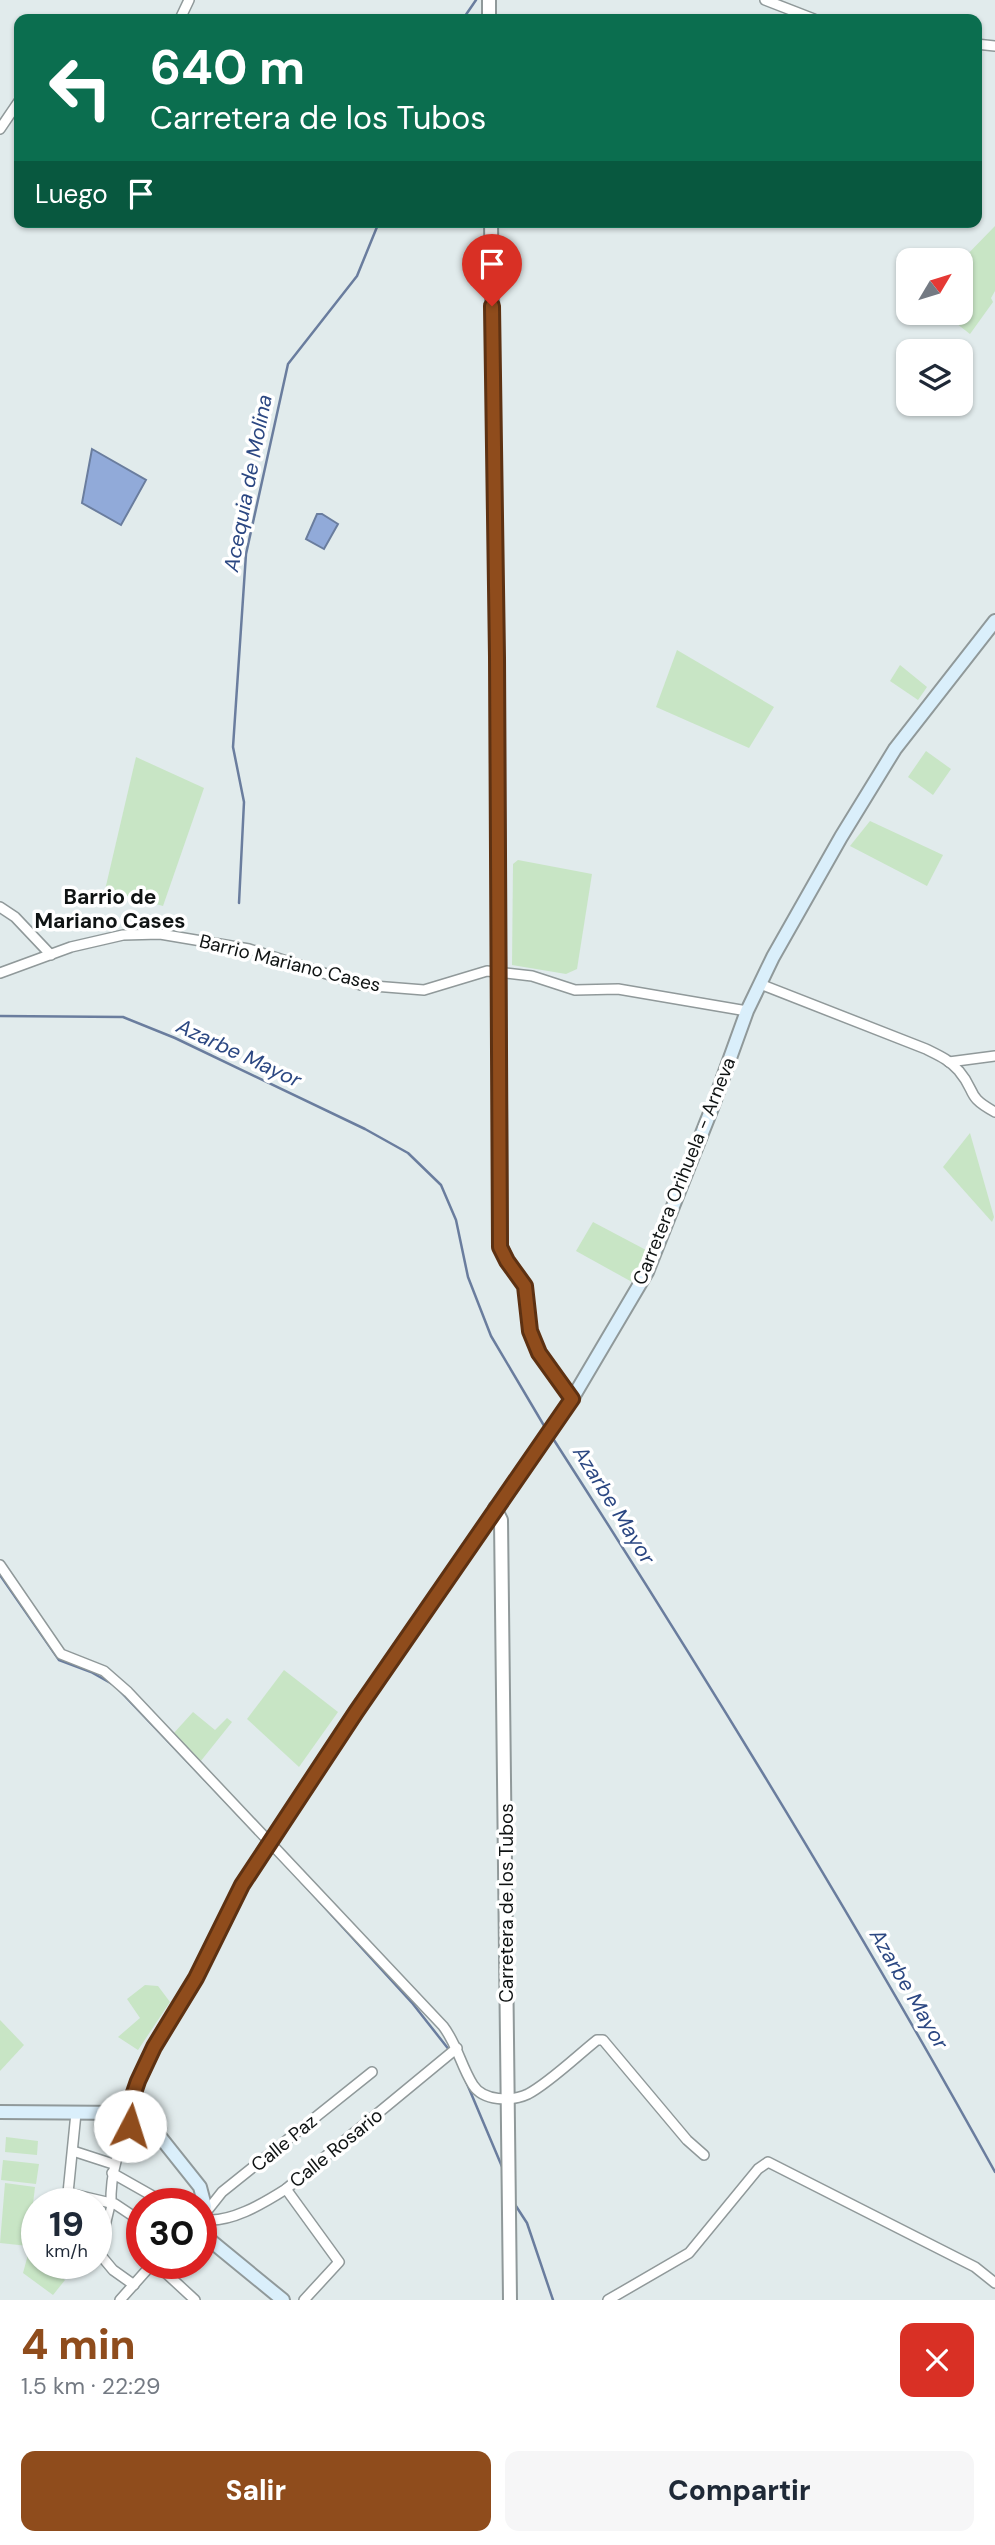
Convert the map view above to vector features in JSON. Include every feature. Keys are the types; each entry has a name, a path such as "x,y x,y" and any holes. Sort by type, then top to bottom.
{"main road":[{"name":"Carretera Orihuela - Arneva","path":"131,2115 138,2081 154,2047 196,1978 242,1885 495,1507 572,1399 647,1272 747,1011 841,837 895,749 995,621"},
{"path":"0,2112 131,2115 157,2133 200,2188"},
{"path":"217,2246 283,2300"}],"street":[{"path":"765,0 801,14"},
{"path":"0,130 14,109"},
{"path":"491,228 500,972 500,1247 525,1286 530,1331 539,1353 572,1399"},
{"path":"0,907 15,917 51,955"},
{"name":"Barrio Mariano Cases","path":"0,973 51,955 123,935 160,934 249,949 283,958 347,982 384,988 424,990 487,971 532,976 575,990 618,989 747,1011"},
{"path":"760,984 926,1049 949,1062 964,1077 976,1102 995,1112"},
{"path":"949,1062 995,1056"},
{"name":"Carretera de los Tubos","path":"495,1507 501,1520 510,2300"},
{"path":"0,1565 61,1654 104,1671 128,1692 268,1844 443,2026 478,2091 487,2097 508,2098 527,2094 597,2040 603,2040 687,2140 704,2155"},
{"name":"Calle Rosario","path":"217,2220 266,2202 286,2189 457,2048"},
{"name":"Calle Paz","path":"217,2198 372,2072"},
{"path":"68,2188 76,2113"},
{"path":"112,2188 113,2168 131,2115"},
{"path":"73,2151 113,2168 143,2188"},
{"path":"608,2300 689,2253 758,2169 768,2162 975,2267 995,2283"},
{"path":"286,2189 339,2262 304,2300"},
{"path":"112,2269 134,2285"},
{"path":"121,2300 139,2279"},
{"path":"172,2279 195,2300"}],"green space":[{"path":"995,226 995,291 991,298 993,302 970,334 960,326 973,326 973,249"},
{"path":"677,650 774,707 749,748 656,707"},
{"path":"900,665 927,687 918,700 890,681"},
{"path":"926,751 951,769 933,795 908,777"},
{"path":"136,757 204,788 163,906 105,890"},
{"path":"870,821 943,855 927,886 850,846"},
{"path":"518,860 592,874 577,969 566,974 512,965 513,864"},
{"path":"970,1133 994,1217 992,1222 943,1167"},
{"path":"593,1222 646,1250 632,1282 576,1251"},
{"path":"284,1670 338,1712 299,1767 247,1719"},
{"path":"193,1712 215,1730 227,1718 232,1722 200,1762 173,1734"},
{"path":"145,1985 158,1986 170,2002 138,2050 118,2037 140,2018 127,1999"},
{"path":"0,2020 24,2045 0,2071"},
{"path":"6,2137 38,2141 37,2155 5,2152"},
{"path":"3,2160 39,2164 36,2184 1,2180"},
{"path":"5,2183 35,2187 21,2188 21,2245 0,2243"},
{"path":"31,2279 65,2280 53,2295"}],"water":[{"path":"92,449 146,480 121,525 82,503"},
{"path":"317,514 322,514 338,524 324,549 306,539"}],"waterway":[{"name":"Acequia de Molina","path":"466,14 476,0"},
{"name":"Acequia de Molina","path":"239,903 244,802 233,747 246,554 288,364 357,276 377,228"},
{"name":"Azarbe Mayor","path":"0,1016 123,1017 175,1038 365,1129 408,1153 441,1185 456,1220 468,1277 491,1336 546,1429"},
{"name":"Azarbe Mayor","path":"552,1437 780,1801 995,2172"},
{"path":"0,1575 59,1660 91,1672 114,1685"},
{"path":"119,1690 264,1842"},
{"path":"295,1875 413,2004 450,2051"},
{"path":"465,2079 503,2169"},
{"path":"514,2203 527,2223 553,2300"}],"district":[{"name":"Barrio de Mariano Cases","path":"110,909"}],"route":[{"path":"130,2126 134,2117 127,2113 138,2081 154,2047 196,1978 242,1885 495,1507 572,1399 539,1353 530,1331 525,1286 500,1247 492,306"}]}
